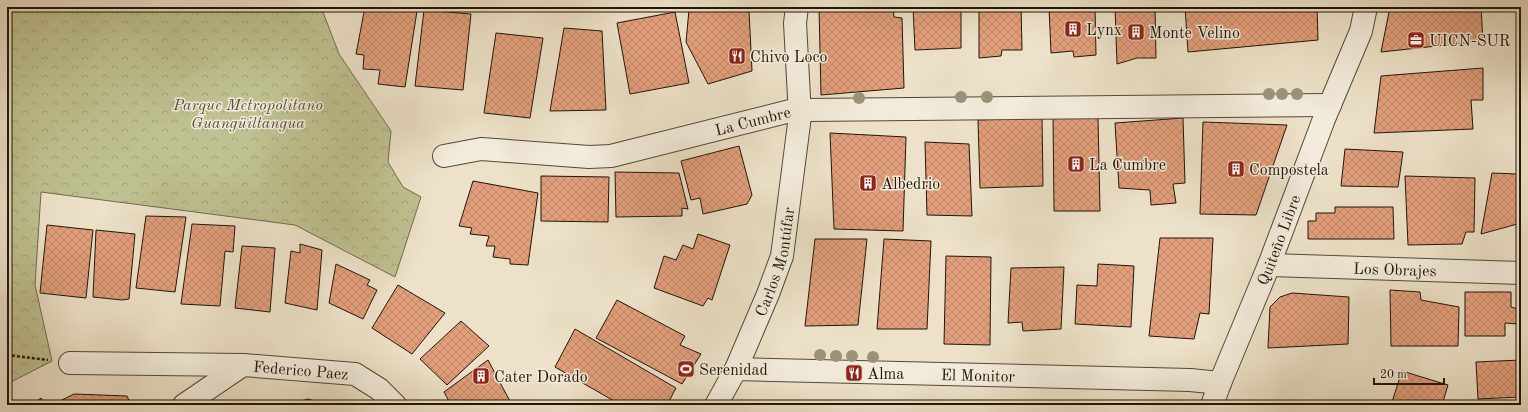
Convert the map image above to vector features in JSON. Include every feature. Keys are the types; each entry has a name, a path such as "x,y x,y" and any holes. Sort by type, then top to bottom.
{"street":[{"path":"797,7 795,23 798,109"},
{"name":"Quiteño Libre","path":"1212,405 1269,265 1330,105 1361,31 1366,7"},
{"name":"La Cumbre","path":"444,156 481,148 589,157 611,156 798,109 1330,105"},
{"name":"Carlos Montúfar","path":"716,405 736,369 768,294 782,256 800,116 798,109"},
{"name":"Los Obrajes","path":"1269,265 1521,273"},
{"name":"Federico Paez","path":"70,363 243,365 355,374 379,389 395,405"},
{"path":"184,405 243,365"},
{"name":"El Monitor","path":"736,369 1190,380 1220,383"}],"path":[{"path":"7,355 70,363"}],"green space":[{"name":"Parque Metropolitano Guangüiltangua","path":"7,7 321,7 339,54 391,131 388,162 403,187 421,197 395,277 295,225 41,192 35,285 52,361 7,384"}],"building":[{"path":"365,7 396,7 417,11 405,87 378,84 380,70 363,69 364,55 356,54"},
{"path":"819,7 893,7 894,17 902,18 904,88 821,95"},
{"path":"913,7 961,7 961,48 915,50"},
{"path":"979,7 1021,7 1022,50 1002,50 1001,56 979,58"},
{"name":"Lynx","path":"1049,7 1095,7 1096,55 1074,57 1073,51 1051,53"},
{"name":"Monte Velino","path":"1115,7 1155,7 1156,58 1137,58 1117,64"},
{"path":"1185,7 1317,7 1318,40 1188,52"},
{"path":"1390,7 1481,7 1483,41 1381,52"},
{"path":"424,10 471,14 463,90 415,86"},
{"path":"689,10 749,11 752,71 708,84 686,42"},
{"path":"675,12 689,83 630,94 617,23"},
{"path":"564,28 602,31 606,110 550,111"},
{"path":"496,33 543,38 530,118 484,113"},
{"path":"1483,68 1483,100 1471,100 1473,129 1374,133 1381,76"},
{"path":"1042,118 1043,186 980,188 978,120"},
{"name":"La Cumbre","path":"1053,118 1098,118 1100,211 1054,211"},
{"path":"1183,118 1185,183 1173,184 1176,203 1151,205 1150,190 1119,188 1115,123"},
{"name":"Compostela","path":"1203,122 1287,125 1256,215 1200,214"},
{"name":"Albedrio","path":"830,133 906,137 903,231 834,229"},
{"path":"925,142 969,144 972,216 927,215"},
{"path":"739,146 752,195 747,204 703,214 700,198 691,200 681,161"},
{"path":"1345,149 1403,152 1398,187 1341,186"},
{"path":"1521,156 1521,223 1481,234 1492,173 1517,174"},
{"path":"615,172 679,173 688,209 682,208 682,216 616,217"},
{"path":"541,176 609,177 608,222 541,221"},
{"path":"1405,176 1475,178 1474,232 1466,232 1462,244 1408,245"},
{"path":"473,181 538,193 528,265 510,264 510,259 493,257 495,246 486,246 489,236 470,234 472,228 459,226"},
{"path":"1335,207 1393,207 1394,239 1308,239 1308,221 1316,221 1316,213 1335,213"},
{"path":"146,216 186,217 175,292 136,288"},
{"path":"192,224 235,226 233,252 225,251 220,306 181,304"},
{"path":"47,225 93,230 86,298 40,293"},
{"path":"96,230 135,234 129,299 122,300 93,297"},
{"path":"698,234 730,245 712,300 708,298 703,306 654,288 664,256 676,260 683,245 693,249"},
{"path":"1160,238 1213,238 1209,314 1200,313 1194,339 1149,336"},
{"path":"815,239 867,239 858,325 805,326"},
{"path":"884,239 931,241 927,329 877,329"},
{"path":"300,244 322,250 317,310 285,303 291,251 300,253"},
{"path":"242,246 275,248 270,312 235,308"},
{"path":"946,256 991,257 990,345 944,344"},
{"path":"336,264 370,280 367,285 377,290 363,319 329,303"},
{"path":"1098,264 1134,266 1131,327 1075,324 1077,285 1097,286"},
{"path":"1064,267 1061,329 1023,331 1022,322 1008,323 1011,268"},
{"path":"398,285 445,313 412,354 372,328"},
{"path":"1390,290 1420,292 1421,300 1459,307 1458,346 1391,346"},
{"path":"1465,292 1511,292 1511,307 1518,309 1518,324 1505,323 1505,336 1465,336"},
{"path":"1292,293 1349,297 1348,344 1268,348 1270,307 1280,297"},
{"path":"617,300 685,336 680,345 701,354 682,384 596,338"},
{"path":"461,321 489,346 447,385 420,359"},
{"path":"575,329 676,388 667,405 621,405 555,367"},
{"name":"Cater Dorado","path":"488,360 512,405 451,405 444,392"},
{"path":"1521,360 1521,397 1478,399 1476,362"},
{"path":"1402,371 1448,385 1442,405 1391,405"},
{"path":"74,394 127,396 131,405 63,405 60,401"},
{"path":"41,398 46,405 32,405"},
{"path":"308,399 328,405 288,405"}],"place":[{"name":"Lynx","path":"1073,29"},
{"name":"Monte Velino","path":"1136,32"},
{"name":"UICN-SUR","path":"1416,40"},
{"name":"Chivo Loco","path":"737,56"},
{"name":"La Cumbre","path":"1076,164"},
{"name":"Compostela","path":"1236,169"},
{"name":"Albedrio","path":"868,183"},
{"name":"Serenidad","path":"686,369"},
{"name":"Alma","path":"854,373"},
{"name":"Cater Dorado","path":"481,376"}]}
